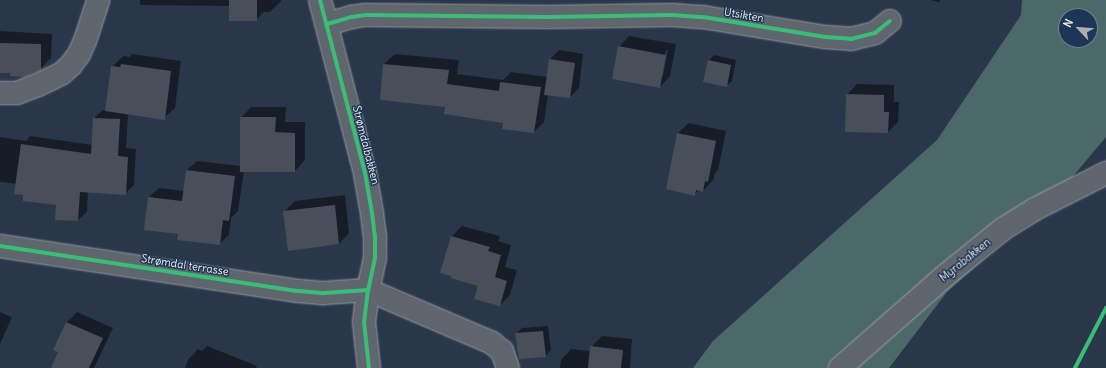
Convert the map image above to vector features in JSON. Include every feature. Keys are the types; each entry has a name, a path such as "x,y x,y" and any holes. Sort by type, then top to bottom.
{"street":[{"path":"0,93 16,93 38,85 61,74 71,65 79,54 86,38 98,0"},
{"name":"Strømdalbakken","path":"320,0 365,173 372,213 375,236 375,258 368,290 364,322 370,368"},
{"name":"Utsikten","path":"326,24 351,17 366,15 546,17 672,15 703,17 825,38 851,40 875,33 890,21"},
{"name":"Myrabakken","path":"840,368 946,275 1003,229 1035,209 1106,173"},
{"name":"Strømdal terrasse","path":"0,246 299,291 324,293 368,290"},
{"path":"368,290 492,342 502,351 508,368"}],"green space":[{"path":"1022,0 1106,0 1106,137 1064,187 947,292 889,368 693,368 713,341 937,140 1021,15"}],"building":[{"path":"229,0 257,0 257,21 229,21"},
{"path":"0,43 41,44 41,70 25,77 10,76 10,73 0,73"},
{"path":"618,46 666,55 660,88 612,79"},
{"path":"549,59 575,63 570,98 544,95"},
{"path":"708,60 731,65 727,87 703,82"},
{"path":"121,64 171,71 165,120 105,111 111,66 120,67"},
{"path":"383,64 449,70 447,84 499,91 500,82 541,87 534,133 502,129 503,123 444,114 445,107 380,100"},
{"path":"846,94 884,95 884,112 889,112 888,133 845,132"},
{"path":"240,117 276,117 275,132 295,133 295,172 240,172"},
{"path":"93,118 120,119 118,156 128,157 126,195 80,192 78,221 55,220 56,205 23,201 23,195 14,194 21,144 91,154"},
{"path":"677,133 716,141 708,182 705,181 703,192 696,190 695,196 666,189"},
{"path":"186,170 235,176 229,221 223,220 220,245 177,240 178,234 144,230 148,197 182,201"},
{"path":"335,205 339,244 288,251 283,211"},
{"path":"451,236 490,247 488,251 501,255 495,277 507,281 500,306 474,299 478,286 440,273"},
{"path":"66,322 103,338 89,368 51,368 58,352 53,350"},
{"path":"543,331 546,357 519,359 515,333"},
{"path":"590,346 623,350 621,368 588,368"}],"cycle path":[{"path":"320,0 365,173 372,213 375,236 375,258 368,290 364,322 369,368"},
{"path":"327,24 351,17 366,15 547,17 672,15 703,17 825,37 851,39 875,33 890,21"},
{"path":"0,246 299,291 324,293 368,290"},
{"path":"1075,368 1106,308"}]}
